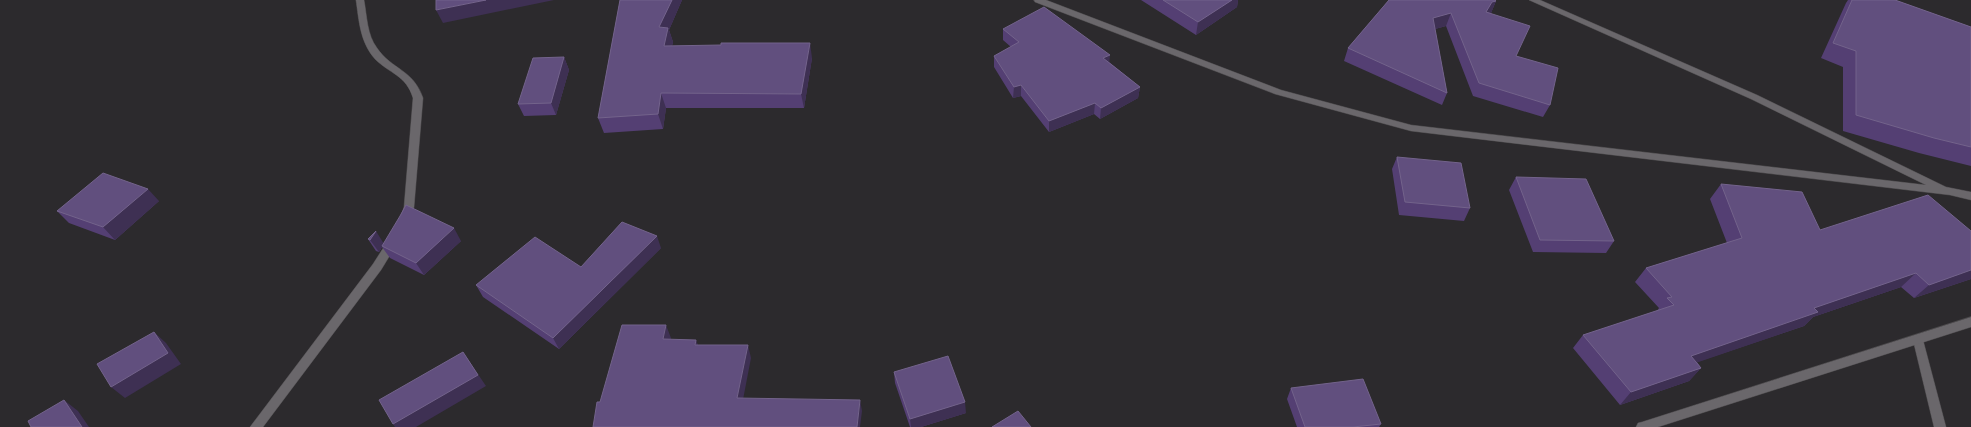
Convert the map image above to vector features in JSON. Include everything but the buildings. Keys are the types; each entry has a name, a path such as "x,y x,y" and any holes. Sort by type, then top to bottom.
{"street":[{"path":"256,427 377,267 400,231 409,207 418,98 416,88 411,81 373,51 365,35 360,0"},
{"path":"1038,0 1278,92 1411,128 1950,191 1971,196"},
{"path":"1533,0 1754,97 1950,191"},
{"path":"1642,427 1971,322"},
{"path":"1918,340 1940,427"}]}
